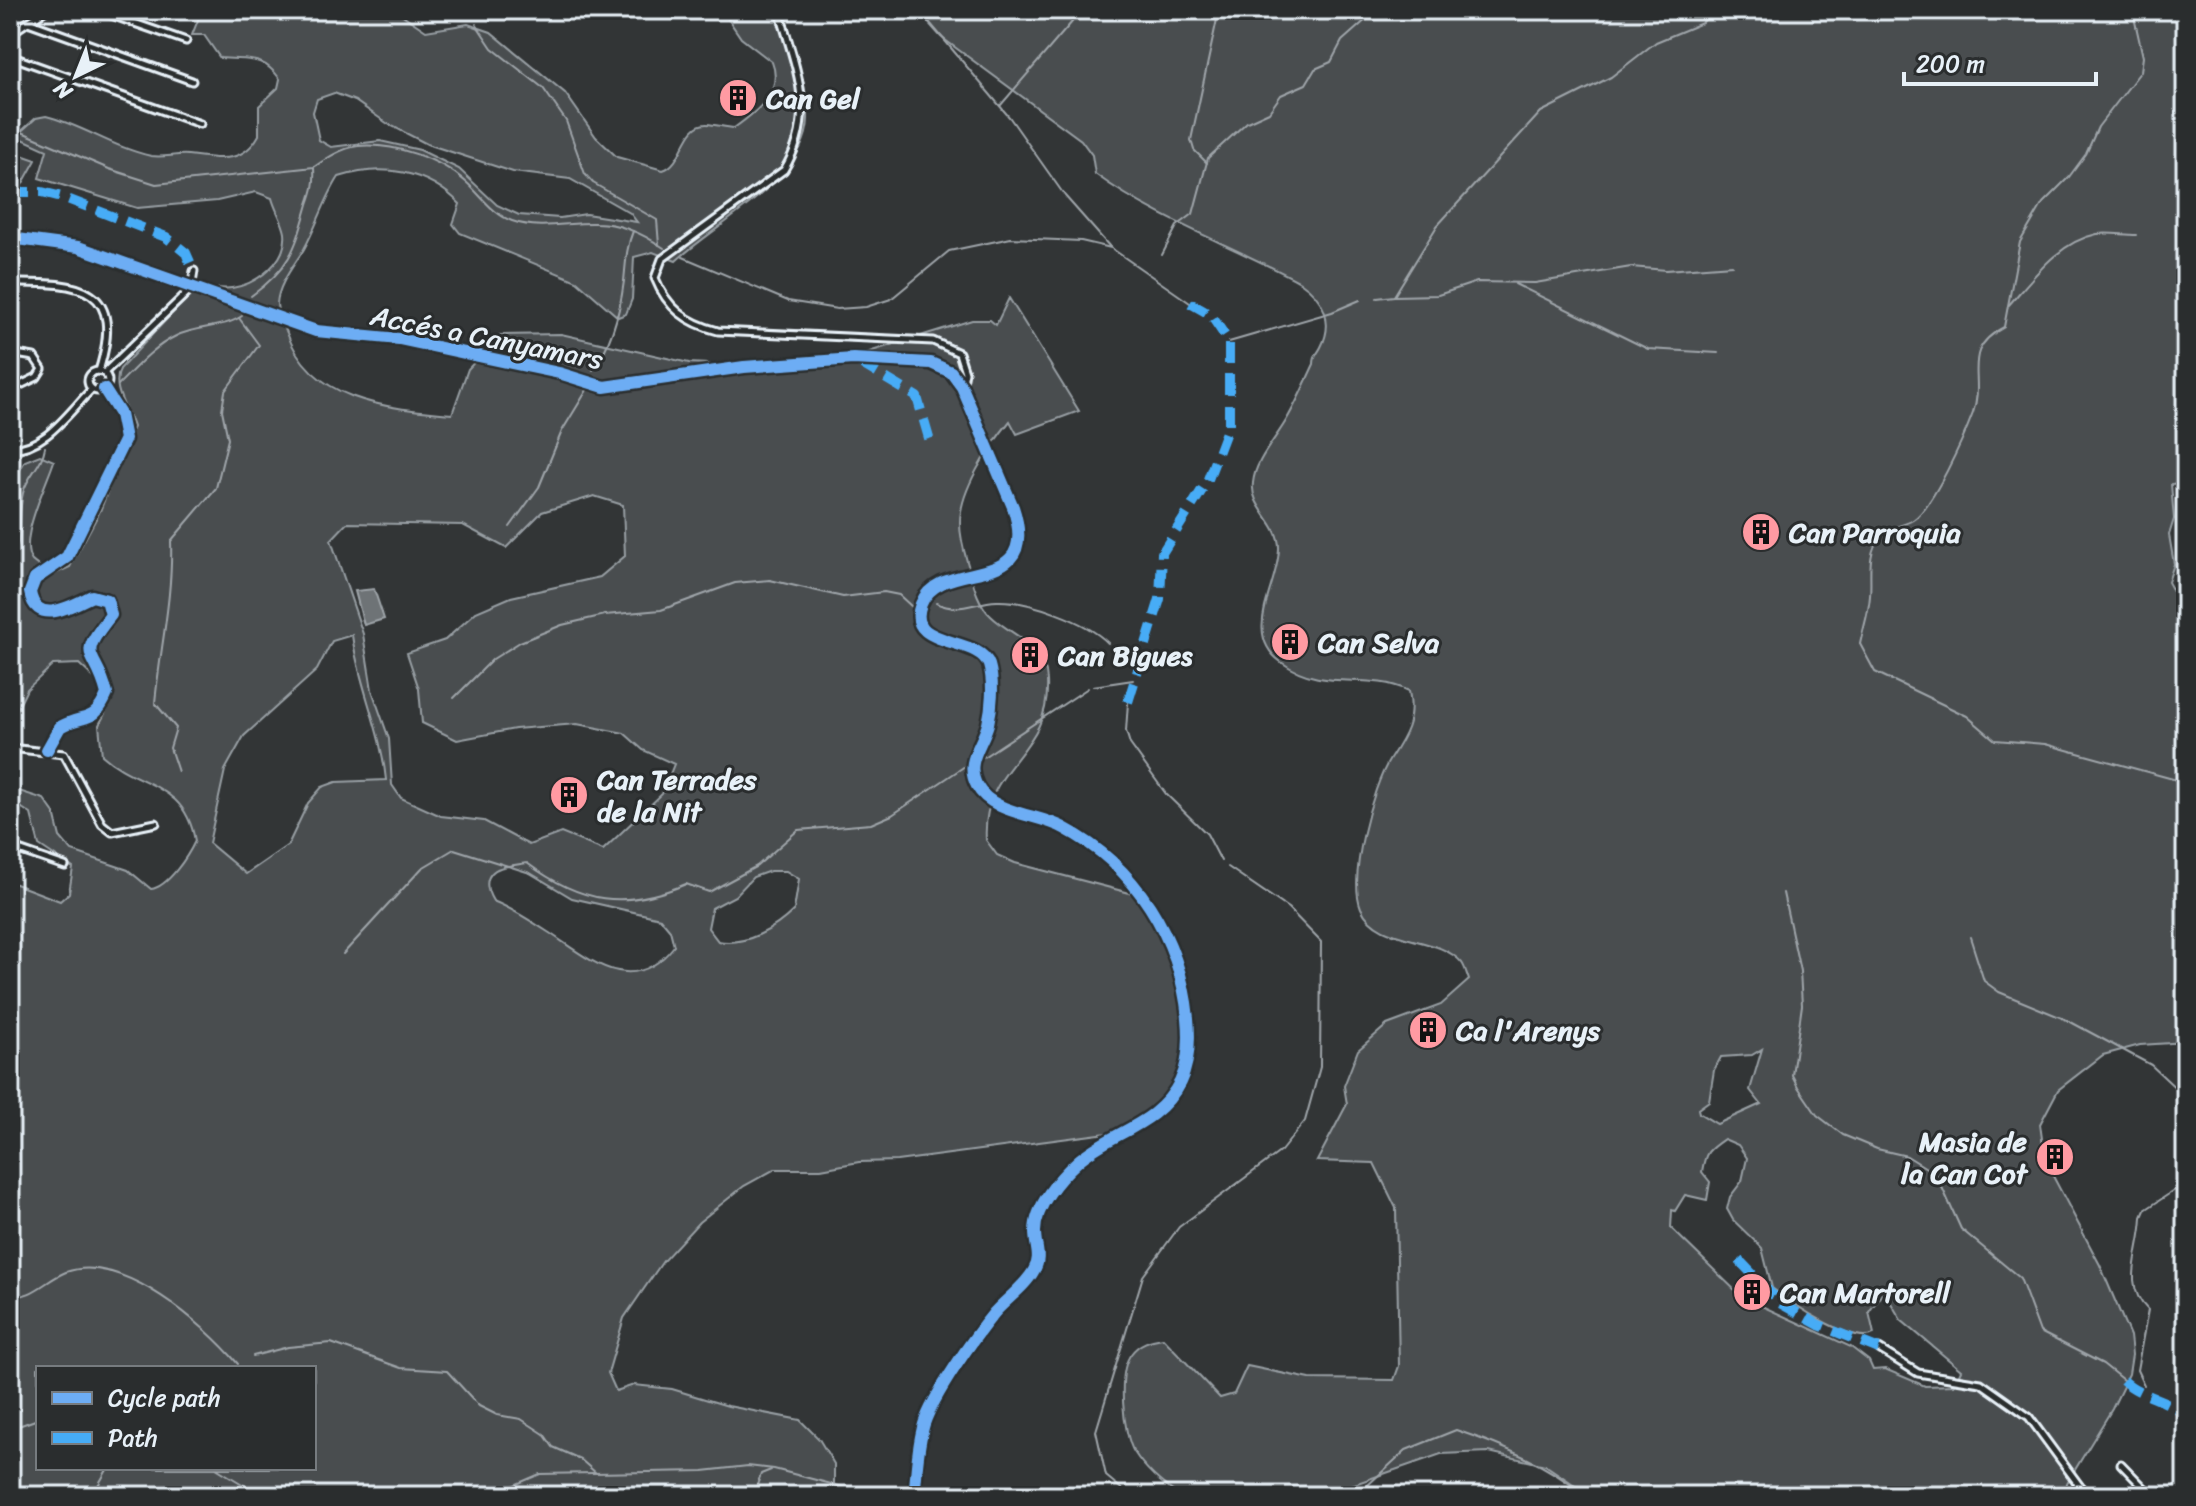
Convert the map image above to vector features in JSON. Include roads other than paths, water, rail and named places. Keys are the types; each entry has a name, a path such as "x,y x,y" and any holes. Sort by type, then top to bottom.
{"street":[{"path":"10,34 46,10"},
{"path":"97,10 186,41"},
{"path":"779,10 796,63 804,110 796,151 784,170 662,259 655,278 661,294 696,326 718,331 933,341 959,353 965,372 962,387"},
{"path":"28,22 192,81"},
{"path":"10,56 200,124"},
{"name":"Accés a Canyamars","path":"10,238 78,247 316,331 399,339 559,373 604,387 744,367 853,359 931,363 951,372 962,387 1013,507 1019,525 1019,544 1002,564 931,590 920,607 920,621 931,636 977,649 988,662 991,694 988,722 972,762 974,779 982,793 1025,814 1062,826 1099,849 1130,878 1153,911 1170,944 1185,991 1189,1054 1181,1081 1166,1104 1150,1118 1080,1159 1042,1205 1035,1228 1039,1261 1031,1275 985,1324 925,1420 914,1496"},
{"path":"91,390 88,377 102,372 191,289 194,271"},
{"path":"10,283 57,284 90,294 102,303 108,320 102,372 108,379 104,389"},
{"path":"10,353 34,357 42,369 37,377 10,390"},
{"path":"10,449 25,449 40,442 91,390 104,389"},
{"path":"47,750 60,727 88,719 100,710 107,694 89,655 94,635 111,615 107,600 92,596 66,611 50,613 37,607 30,592 35,579 67,557 125,439 120,414 104,389"},
{"path":"10,748 64,754 102,824 112,832 156,823"},
{"path":"10,847 65,866"},
{"path":"1879,1349 1918,1373 1971,1379 1993,1391 2029,1417 2087,1496"},
{"path":"2121,1464 2152,1496"}],"waterway":[{"path":"919,10 1010,118 1065,196 1110,247"},
{"path":"1000,106 1072,22 1076,10"},
{"path":"1207,163 1194,150 1191,140 1219,10"},
{"path":"1162,255 1177,226 1193,214 1208,158 1247,122 1269,112 1281,95 1306,84 1315,69 1331,62 1342,41 1377,10"},
{"path":"1377,298 1394,296 1437,226 1541,112 1611,77 1656,42 1702,23 1713,10"},
{"path":"2134,17 2143,57 2141,71 2098,127 2086,154 2069,177 2043,203 2020,242 2004,327 1990,336 1978,355 1973,413 1955,454 1921,513 1883,534 1873,551 1869,602 1860,644 1875,672 1967,716 1995,740 2045,744 2184,782"},
{"path":"476,24 492,48 543,88 566,121 585,174 593,183 657,220 659,245"},
{"path":"10,127 109,169 156,184 314,167 352,147 386,147 430,159 455,173 487,204 512,221 534,225 614,225 640,234 664,248"},
{"path":"251,296 275,276 290,256 312,190 314,168"},
{"path":"593,370 610,339 617,316 633,231"},
{"path":"2008,306 2047,262 2070,245 2097,234 2136,235"},
{"path":"683,257 788,301 837,309 866,307 891,299 949,251 1011,238 1081,241 1111,248 1190,303"},
{"path":"1394,296 1438,295 1477,282 1535,283 1631,267 1666,270 1732,265"},
{"path":"1515,284 1648,349 1718,353"},
{"path":"1229,342 1332,312 1360,300"},
{"path":"118,385 145,358 168,341 184,333 227,323 242,316"},
{"path":"178,772 170,748 176,728 155,703 168,602 171,541 216,488 228,439 222,410 225,391 259,345 239,318"},
{"path":"510,527 539,487 562,431 587,390"},
{"path":"10,561 18,545 23,493 45,447"},
{"path":"454,698 493,659 520,642 562,625 605,615 661,610 735,583 770,580 843,597 884,592 899,595 912,607"},
{"path":"936,603 952,607 997,601 1024,604 1056,613 1086,627 1108,643"},
{"path":"1112,647 1136,667"},
{"path":"1093,686 1133,680"},
{"path":"982,758 1088,688"},
{"path":"1128,702 1126,731 1130,744 1166,794 1207,834 1221,861"},
{"path":"343,954 422,868 454,849 508,866 527,863 566,887 604,898 643,897 686,884 709,892 757,866 798,830 871,824 892,815 965,766"},
{"path":"1130,1496 1106,1476 1096,1431 1143,1276 1179,1227 1281,1151 1305,1121 1320,1067 1321,942 1288,908 1228,867"},
{"path":"1783,893 1800,971 1802,1005 1792,1075 1817,1115 1843,1135 1877,1149 1907,1156 1936,1174 1961,1229 2020,1278 2040,1332 2103,1364 2123,1380"},
{"path":"1970,937 1984,981 1999,992 2067,1020 2151,1065 2180,1092"},
{"path":"2186,1003 2178,1080 2186,1124"},
{"path":"2144,1385 2137,1370 2148,1310 2140,1300 2134,1278 2142,1217 2145,1210 2175,1190 2186,1167"},
{"path":"10,1296 25,1295 66,1272 88,1269 112,1272 137,1282 184,1312 238,1364"},
{"path":"253,1356 288,1347 331,1343 401,1368 447,1371 479,1406 497,1415 521,1419 544,1434 553,1447 580,1459 596,1473"},
{"path":"10,1429 36,1420"},
{"path":"1356,1496 1406,1450 1456,1430 1524,1457 1556,1474 1586,1496"},
{"path":"489,1496 540,1474 703,1471 748,1466 774,1469 877,1496"},
{"path":"92,1496 107,1470"},
{"path":"219,1470 262,1496"},
{"path":"753,1496 761,1474 771,1470"}],"place":[{"name":"Can Gel","path":"738,98"},
{"name":"Can Parroquia","path":"1761,532"},
{"name":"Can Selva","path":"1290,642"},
{"name":"Can Bigues","path":"1030,655"},
{"name":"Can Terrades de la Nit","path":"569,795"},
{"name":"Ca l'Arenys","path":"1428,1030"},
{"name":"Masia de la Can Cot","path":"2055,1157"},
{"name":"Can Martorell","path":"1752,1292"}]}
